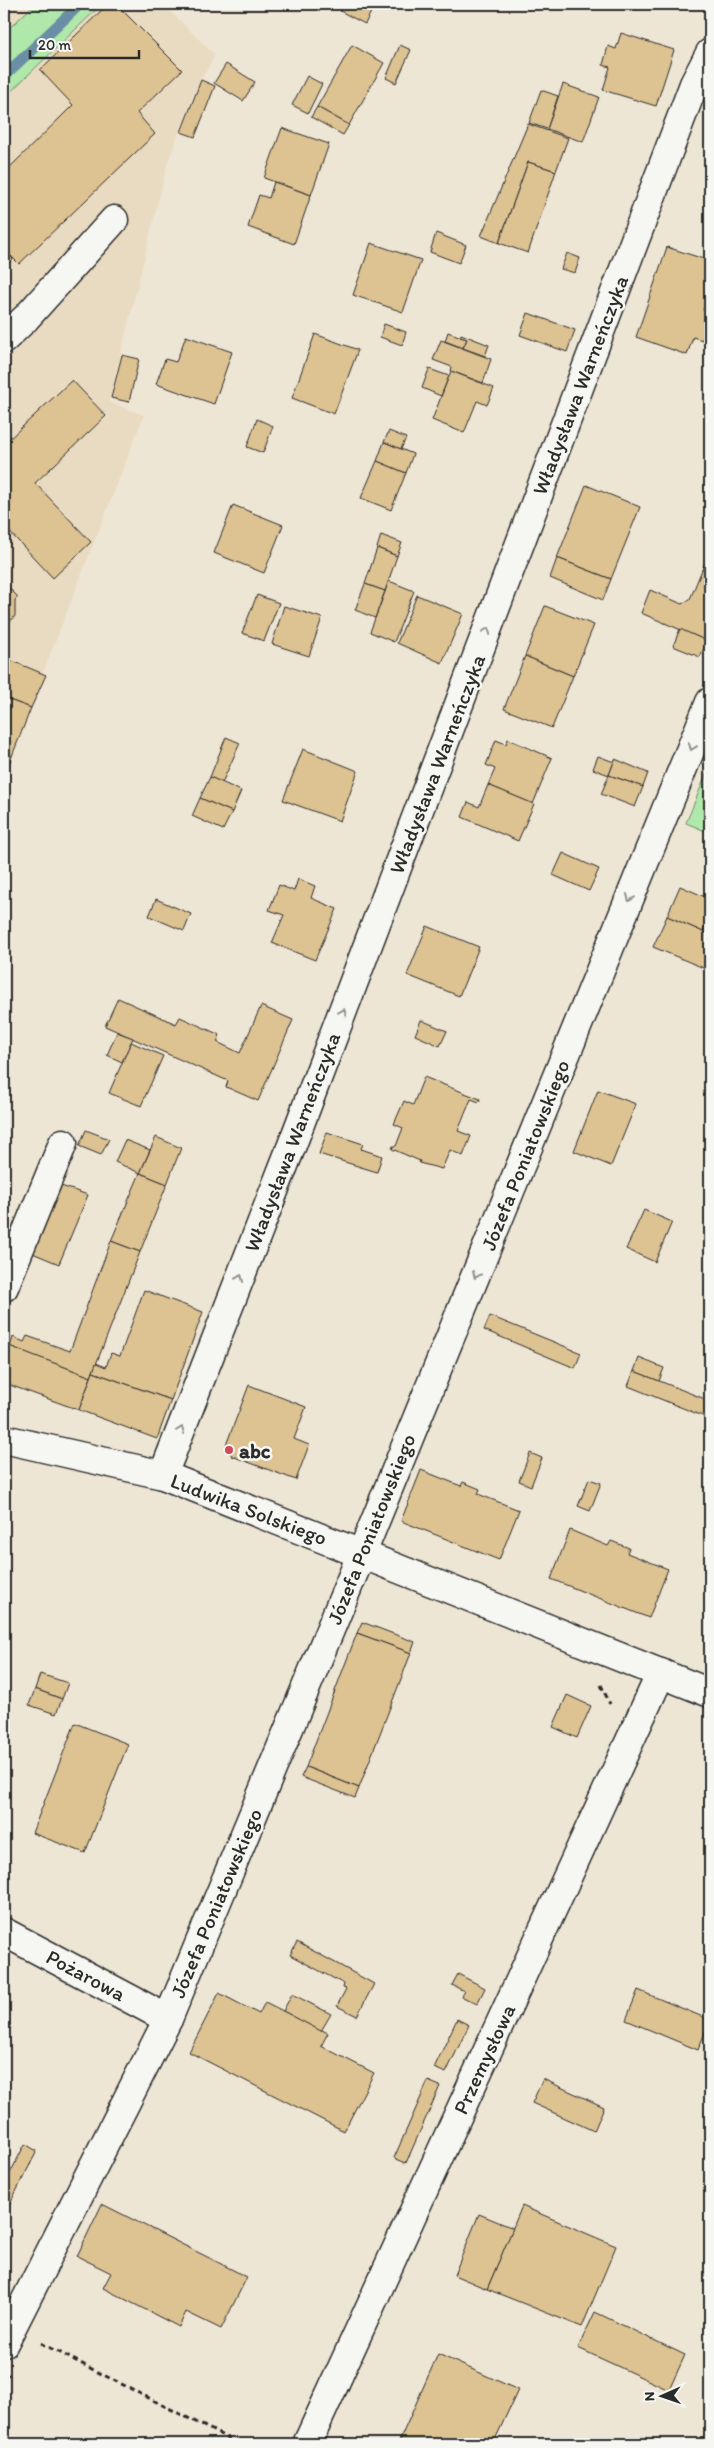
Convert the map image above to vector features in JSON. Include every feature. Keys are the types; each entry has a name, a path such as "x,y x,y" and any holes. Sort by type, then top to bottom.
{"street":[{"name":"Władysława Warneńczyka","path":"163,1475 292,1145 694,84 710,53"},
{"path":"4,339 26,318 114,220"},
{"name":"Józefa Poniatowskiego","path":"8,2336 168,2019 362,1553 710,702"},
{"path":"4,1287 63,1143"},
{"name":"Ludwika Solskiego","path":"4,1439 163,1475 710,1692"},
{"name":"Przemysłowa","path":"306,2444 661,1673"},
{"name":"Pożarowa","path":"4,1932 168,2019"}],"path":[{"path":"8,2336 239,2444"}],"shaded area":[{"path":"4,4 35,4 4,33"},
{"path":"103,4 163,4 215,55 195,91 168,162 109,402 144,415 4,773 4,98"}],"green space":[{"path":"35,4 94,4 99,7 4,98 4,33"},
{"path":"710,765 710,833 686,823"}],"building":[{"path":"108,4 116,4 182,70 137,113 155,134 19,264 4,249 4,173 73,105 40,70"},
{"path":"345,4 355,4 371,12 365,24 340,11"},
{"path":"621,33 674,50 656,106 603,90 610,67 603,65 608,46 616,49"},
{"path":"352,45 384,63 349,125 317,107"},
{"path":"400,45 411,50 396,83 386,78"},
{"path":"226,64 255,82 243,101 214,83"},
{"path":"307,76 322,84 308,113 292,105"},
{"path":"201,80 215,86 195,137 181,132"},
{"path":"563,84 599,97 583,142 547,129"},
{"path":"541,90 558,96 547,129 529,123"},
{"path":"317,107 349,125 343,135 311,117"},
{"path":"528,124 568,138 556,171 528,162 499,243 481,236"},
{"path":"282,128 329,144 311,195 264,178"},
{"path":"528,162 556,171 528,253 499,243"},
{"path":"274,182 311,195 294,244 248,227 259,195 269,198"},
{"path":"436,233 466,245 459,263 430,252"},
{"path":"371,243 421,260 403,312 353,295"},
{"path":"667,247 710,261 710,289 703,310 710,313 710,318 702,340 693,337 687,355 636,337"},
{"path":"4,249 13,259 4,268"},
{"path":"567,253 580,258 575,273 561,269"},
{"path":"528,313 575,330 567,352 520,335"},
{"path":"384,324 406,332 402,345 380,337"},
{"path":"448,332 467,339 463,348 445,341"},
{"path":"315,334 358,350 334,414 292,398"},
{"path":"461,334 489,345 485,356 463,348 467,339 460,337"},
{"path":"186,336 232,352 214,404 156,384 165,359 176,362"},
{"path":"441,340 491,359 483,383 451,371 452,367 433,360"},
{"path":"122,355 139,359 129,402 111,398"},
{"path":"429,369 449,376 441,396 422,388"},
{"path":"451,371 494,388 487,405 477,401 464,433 432,420"},
{"path":"72,380 106,416 35,483 91,542 53,578 4,526 4,444"},
{"path":"257,419 273,426 263,453 247,447"},
{"path":"389,431 406,438 401,449 384,442"},
{"path":"384,442 413,454 406,473 377,461"},
{"path":"377,461 406,473 391,510 361,498"},
{"path":"586,485 640,507 611,579 557,558"},
{"path":"233,505 283,525 264,573 214,553"},
{"path":"381,535 402,543 397,556 377,548"},
{"path":"377,548 397,556 385,591 365,584"},
{"path":"708,555 710,556 710,633 707,641 641,613 650,590 682,604 690,599"},
{"path":"557,558 611,579 603,600 550,578"},
{"path":"389,581 414,591 394,642 370,632"},
{"path":"4,583 18,597 15,600 15,616 8,624 4,623"},
{"path":"365,584 385,591 375,618 355,610"},
{"path":"257,595 279,603 264,641 242,633"},
{"path":"417,595 463,614 442,663 397,643"},
{"path":"284,606 322,618 309,656 272,644"},
{"path":"545,606 594,625 573,676 525,656"},
{"path":"680,629 707,641 700,657 673,646"},
{"path":"525,656 573,676 552,728 504,709"},
{"path":"10,660 46,675 31,708 4,698 4,675"},
{"path":"4,698 31,708 12,756 4,752"},
{"path":"226,737 240,743 222,783 210,777"},
{"path":"508,739 552,758 533,804 488,785 495,769 486,765 496,740 506,744"},
{"path":"303,749 358,771 340,821 283,800"},
{"path":"4,752 12,756 4,777"},
{"path":"598,756 614,762 609,775 593,769"},
{"path":"615,759 648,773 643,787 609,775"},
{"path":"609,775 643,787 635,807 601,794"},
{"path":"210,777 241,791 232,812 200,798"},
{"path":"488,785 534,804 518,841 462,817 468,802 479,807"},
{"path":"200,798 232,812 223,830 192,816"},
{"path":"563,853 599,869 589,891 553,875"},
{"path":"298,879 315,886 311,898 337,909 315,960 272,943 284,915 269,910 279,885 294,891"},
{"path":"680,886 710,899 710,917 703,932 667,916"},
{"path":"156,899 191,914 184,931 149,916"},
{"path":"667,916 710,935 710,959 706,969 653,947"},
{"path":"427,926 479,947 459,996 407,975"},
{"path":"118,998 176,1024 180,1017 220,1035 217,1042 240,1053 261,1006 293,1020 258,1101 226,1087 228,1081 105,1026"},
{"path":"421,1020 447,1031 440,1046 415,1035"},
{"path":"117,1032 133,1038 122,1062 107,1055"},
{"path":"131,1042 163,1056 141,1106 109,1093"},
{"path":"424,1077 480,1099 479,1102 471,1099 458,1131 471,1136 463,1156 450,1150 442,1169 419,1163 420,1161 392,1149 393,1146 396,1146 403,1128 394,1124 404,1101 413,1105"},
{"path":"598,1090 636,1104 611,1166 574,1151"},
{"path":"86,1130 109,1139 101,1155 79,1146"},
{"path":"327,1132 363,1144 361,1149 382,1156 377,1172 319,1154"},
{"path":"156,1137 181,1148 167,1184 140,1173"},
{"path":"125,1140 150,1150 140,1173 115,1162"},
{"path":"140,1173 167,1184 140,1252 111,1241"},
{"path":"58,1185 88,1195 59,1264 30,1252"},
{"path":"644,1210 672,1222 655,1262 626,1249"},
{"path":"111,1241 140,1252 91,1377 10,1347 13,1337 24,1342 27,1336 70,1351"},
{"path":"144,1290 203,1312 171,1400 93,1372 96,1363 106,1367 111,1353 120,1356"},
{"path":"490,1316 581,1353 575,1368 484,1330"},
{"path":"4,1344 91,1377 79,1410 4,1383"},
{"path":"639,1358 664,1368 659,1381 634,1371"},
{"path":"634,1371 710,1401 710,1419 628,1386"},
{"path":"93,1372 171,1400 157,1439 79,1410"},
{"path":"249,1385 306,1407 294,1439 309,1445 296,1480 232,1456 226,1445"},
{"path":"530,1453 542,1458 531,1486 519,1481"},
{"path":"421,1470 461,1486 463,1482 480,1489 478,1494 519,1510 499,1560 401,1521"},
{"path":"589,1479 601,1483 590,1511 578,1506"},
{"path":"570,1530 608,1546 611,1541 629,1548 627,1553 668,1569 649,1618 551,1579"},
{"path":"362,1622 415,1642 411,1653 357,1633"},
{"path":"357,1633 411,1653 359,1788 306,1767"},
{"path":"40,1674 68,1683 62,1699 35,1689"},
{"path":"35,1689 62,1699 56,1714 29,1705"},
{"path":"567,1695 591,1706 577,1738 553,1727"},
{"path":"75,1723 128,1744 85,1853 32,1833"},
{"path":"306,1767 359,1788 355,1798 301,1777"},
{"path":"710,1902 710,1917 705,1915"},
{"path":"297,1942 374,1984 357,2016 337,2006 346,1989 343,1988 344,1984 290,1955"},
{"path":"458,1974 485,1988 477,2004 461,1996 464,1991 452,1985"},
{"path":"638,1990 710,2020 698,2050 626,2020"},
{"path":"219,1993 259,2014 265,2002 328,2033 321,2046 374,2073 344,2131 189,2052"},
{"path":"292,1994 331,2014 321,2031 283,2011"},
{"path":"457,2019 469,2025 446,2073 434,2068"},
{"path":"543,2079 604,2107 594,2131 532,2103"},
{"path":"428,2081 440,2086 406,2163 394,2158"},
{"path":"25,2144 37,2151 4,2215 4,2185"},
{"path":"102,2204 247,2277 221,2329 186,2312 179,2327 103,2288 111,2273 77,2256"},
{"path":"522,2206 616,2246 582,2327 487,2289"},
{"path":"479,2214 513,2228 487,2289 454,2275"},
{"path":"595,2312 685,2355 669,2390 578,2348"},
{"path":"438,2354 518,2390 493,2444 398,2444"}],"waterway":[{"path":"4,76 76,8"}],"place":[{"name":"abc","path":"229,1450"}]}
